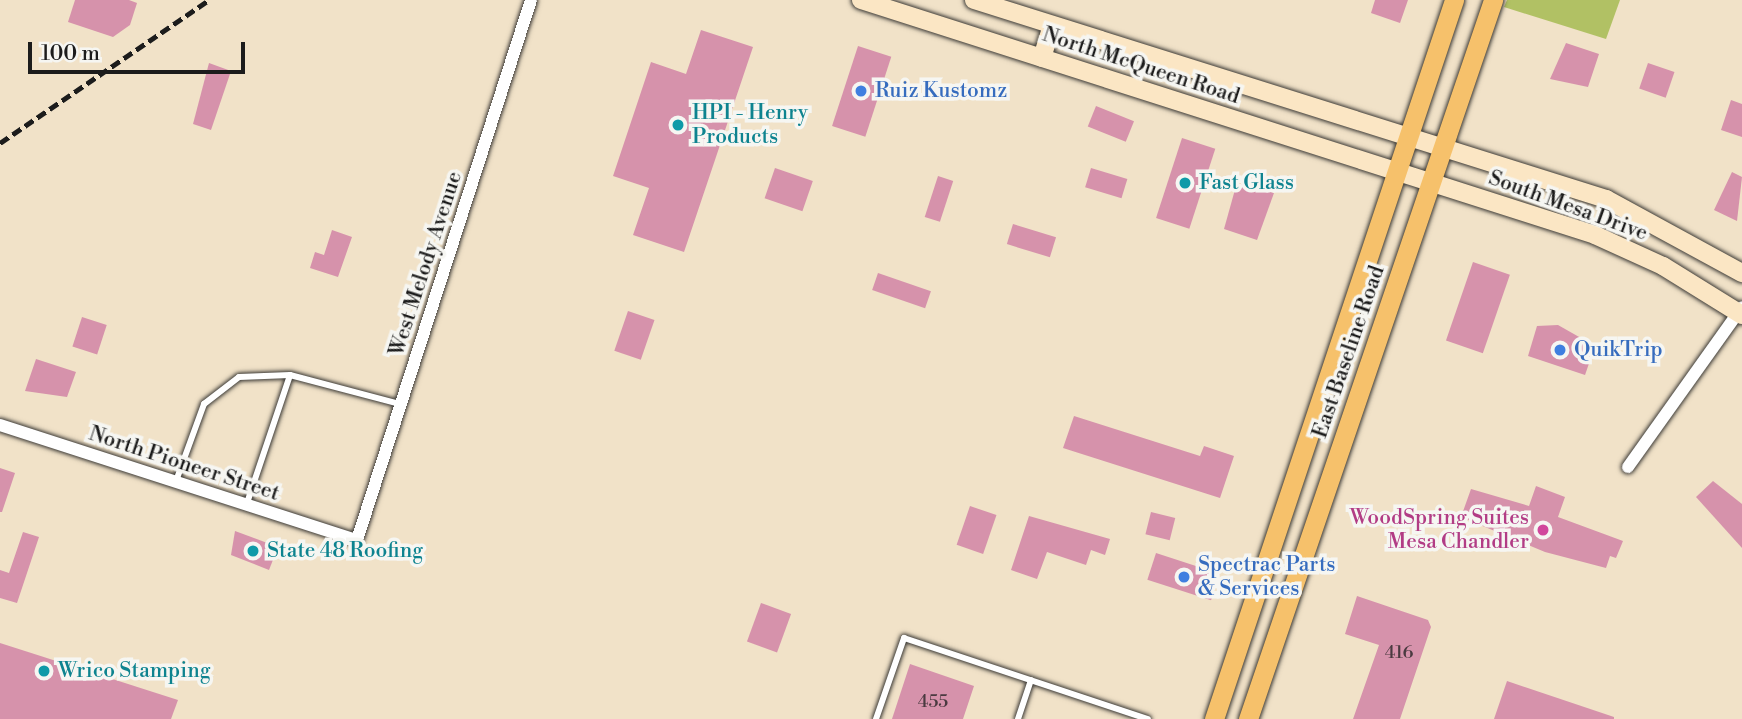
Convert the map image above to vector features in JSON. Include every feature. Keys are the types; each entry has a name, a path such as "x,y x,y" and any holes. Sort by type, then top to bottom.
{"main road":[{"name":"North McQueen Road","path":"861,0 1401,174"},
{"name":"North McQueen Road","path":"974,0 1416,138"},
{"name":"East Baseline Road","path":"1214,719 1401,174 1416,138 1454,0"},
{"name":"East Baseline Road","path":"1248,719 1493,0"},
{"path":"1042,58 1052,25"},
{"name":"South Mesa Drive","path":"1416,138 1606,199 1742,273"},
{"name":"South Mesa Drive","path":"1401,174 1595,235 1663,266 1741,311"},
{"path":"1267,561 1298,572"}],"street":[{"name":"West Melody Avenue","path":"357,540 531,0"},
{"path":"1628,467 1741,311"},
{"name":"North Pioneer Street","path":"0,425 357,540"}],"lane":[{"path":"176,481 204,404 219,386 239,377 290,375 400,404"},
{"path":"247,503 290,375"},
{"path":"876,719 904,638 1147,719"},
{"path":"1018,719 1031,680"}],"green space":[{"path":"1507,0 1620,0 1606,39 1504,7"}],"building":[{"path":"75,0 129,0 137,3 130,25 113,37 68,22"},
{"path":"1375,0 1408,0 1400,23 1371,13"},
{"name":"HPI - Henry Products","path":"701,30 753,47 684,252 633,235 649,188 613,176 651,62 686,74"},
{"path":"1566,43 1599,54 1588,87 1550,79"},
{"name":"Ruiz Kustomz","path":"858,46 891,57 865,137 832,126"},
{"path":"209,63 231,71 211,130 193,124"},
{"path":"1648,63 1674,72 1666,98 1639,89"},
{"path":"1731,100 1742,104 1742,137 1721,130"},
{"path":"1096,106 1134,121 1126,142 1088,126"},
{"name":"Fast Glass","path":"1182,138 1215,149 1189,229 1156,218"},
{"path":"775,168 813,181 802,211 765,198"},
{"path":"1091,168 1127,179 1121,198 1085,187"},
{"path":"1732,172 1742,177 1737,221 1714,210"},
{"path":"938,176 953,181 940,222 925,217"},
{"path":"1243,183 1274,193 1257,240 1224,229 1236,186"},
{"path":"1013,224 1056,237 1050,257 1007,244"},
{"path":"332,230 352,237 338,277 310,268 315,252 324,255"},
{"path":"1473,262 1510,275 1483,353 1446,340"},
{"path":"878,273 931,291 925,308 872,290"},
{"path":"628,311 654,320 641,360 614,351"},
{"path":"82,317 107,325 97,355 72,346"},
{"name":"QuikTrip","path":"1558,325 1595,346 1585,375 1528,356 1537,326"},
{"path":"36,359 76,372 67,397 25,391"},
{"path":"1074,416 1200,456 1204,446 1234,456 1220,498 1063,448"},
{"path":"0,468 15,473 2,512 0,512"},
{"path":"1713,481 1742,504 1742,548 1696,497"},
{"name":"WoodSpring Suites Mesa Chandler","path":"1536,486 1565,497 1558,517 1623,541 1616,558 1610,556 1606,568 1545,552 1461,517 1471,489 1529,506"},
{"path":"970,506 996,515 983,554 957,545"},
{"path":"1151,512 1175,518 1170,540 1145,534"},
{"path":"1029,516 1110,539 1105,555 1091,550 1086,565 1047,552 1037,579 1011,570"},
{"name":"State 48 Roofing","path":"235,531 278,547 269,570 231,555"},
{"path":"23,532 39,537 17,603 0,598 0,570 9,573"},
{"name":"Spectrac Parts & Services","path":"1156,553 1220,574 1211,600 1147,580"},
{"path":"1357,596 1428,620 1431,627 1400,719 1353,719 1379,645 1345,634"},
{"path":"761,603 791,614 777,652 747,642"},
{"name":"Wrico Stamping","path":"0,643 178,700 171,719 0,719"},
{"path":"910,664 974,686 963,719 892,719"},
{"path":"1507,681 1614,717 1614,719 1494,719"}],"railway":[{"path":"0,143 209,0"}],"place":[{"name":"Ruiz Kustomz","path":"861,91"},
{"name":"HPI - Henry Products","path":"678,125"},
{"name":"Fast Glass","path":"1185,183"},
{"name":"QuikTrip","path":"1560,350"},
{"name":"WoodSpring Suites Mesa Chandler","path":"1543,530"},
{"name":"State 48 Roofing","path":"253,551"},
{"name":"Spectrac Parts & Services","path":"1184,577"},
{"name":"Wrico Stamping","path":"44,671"}]}
